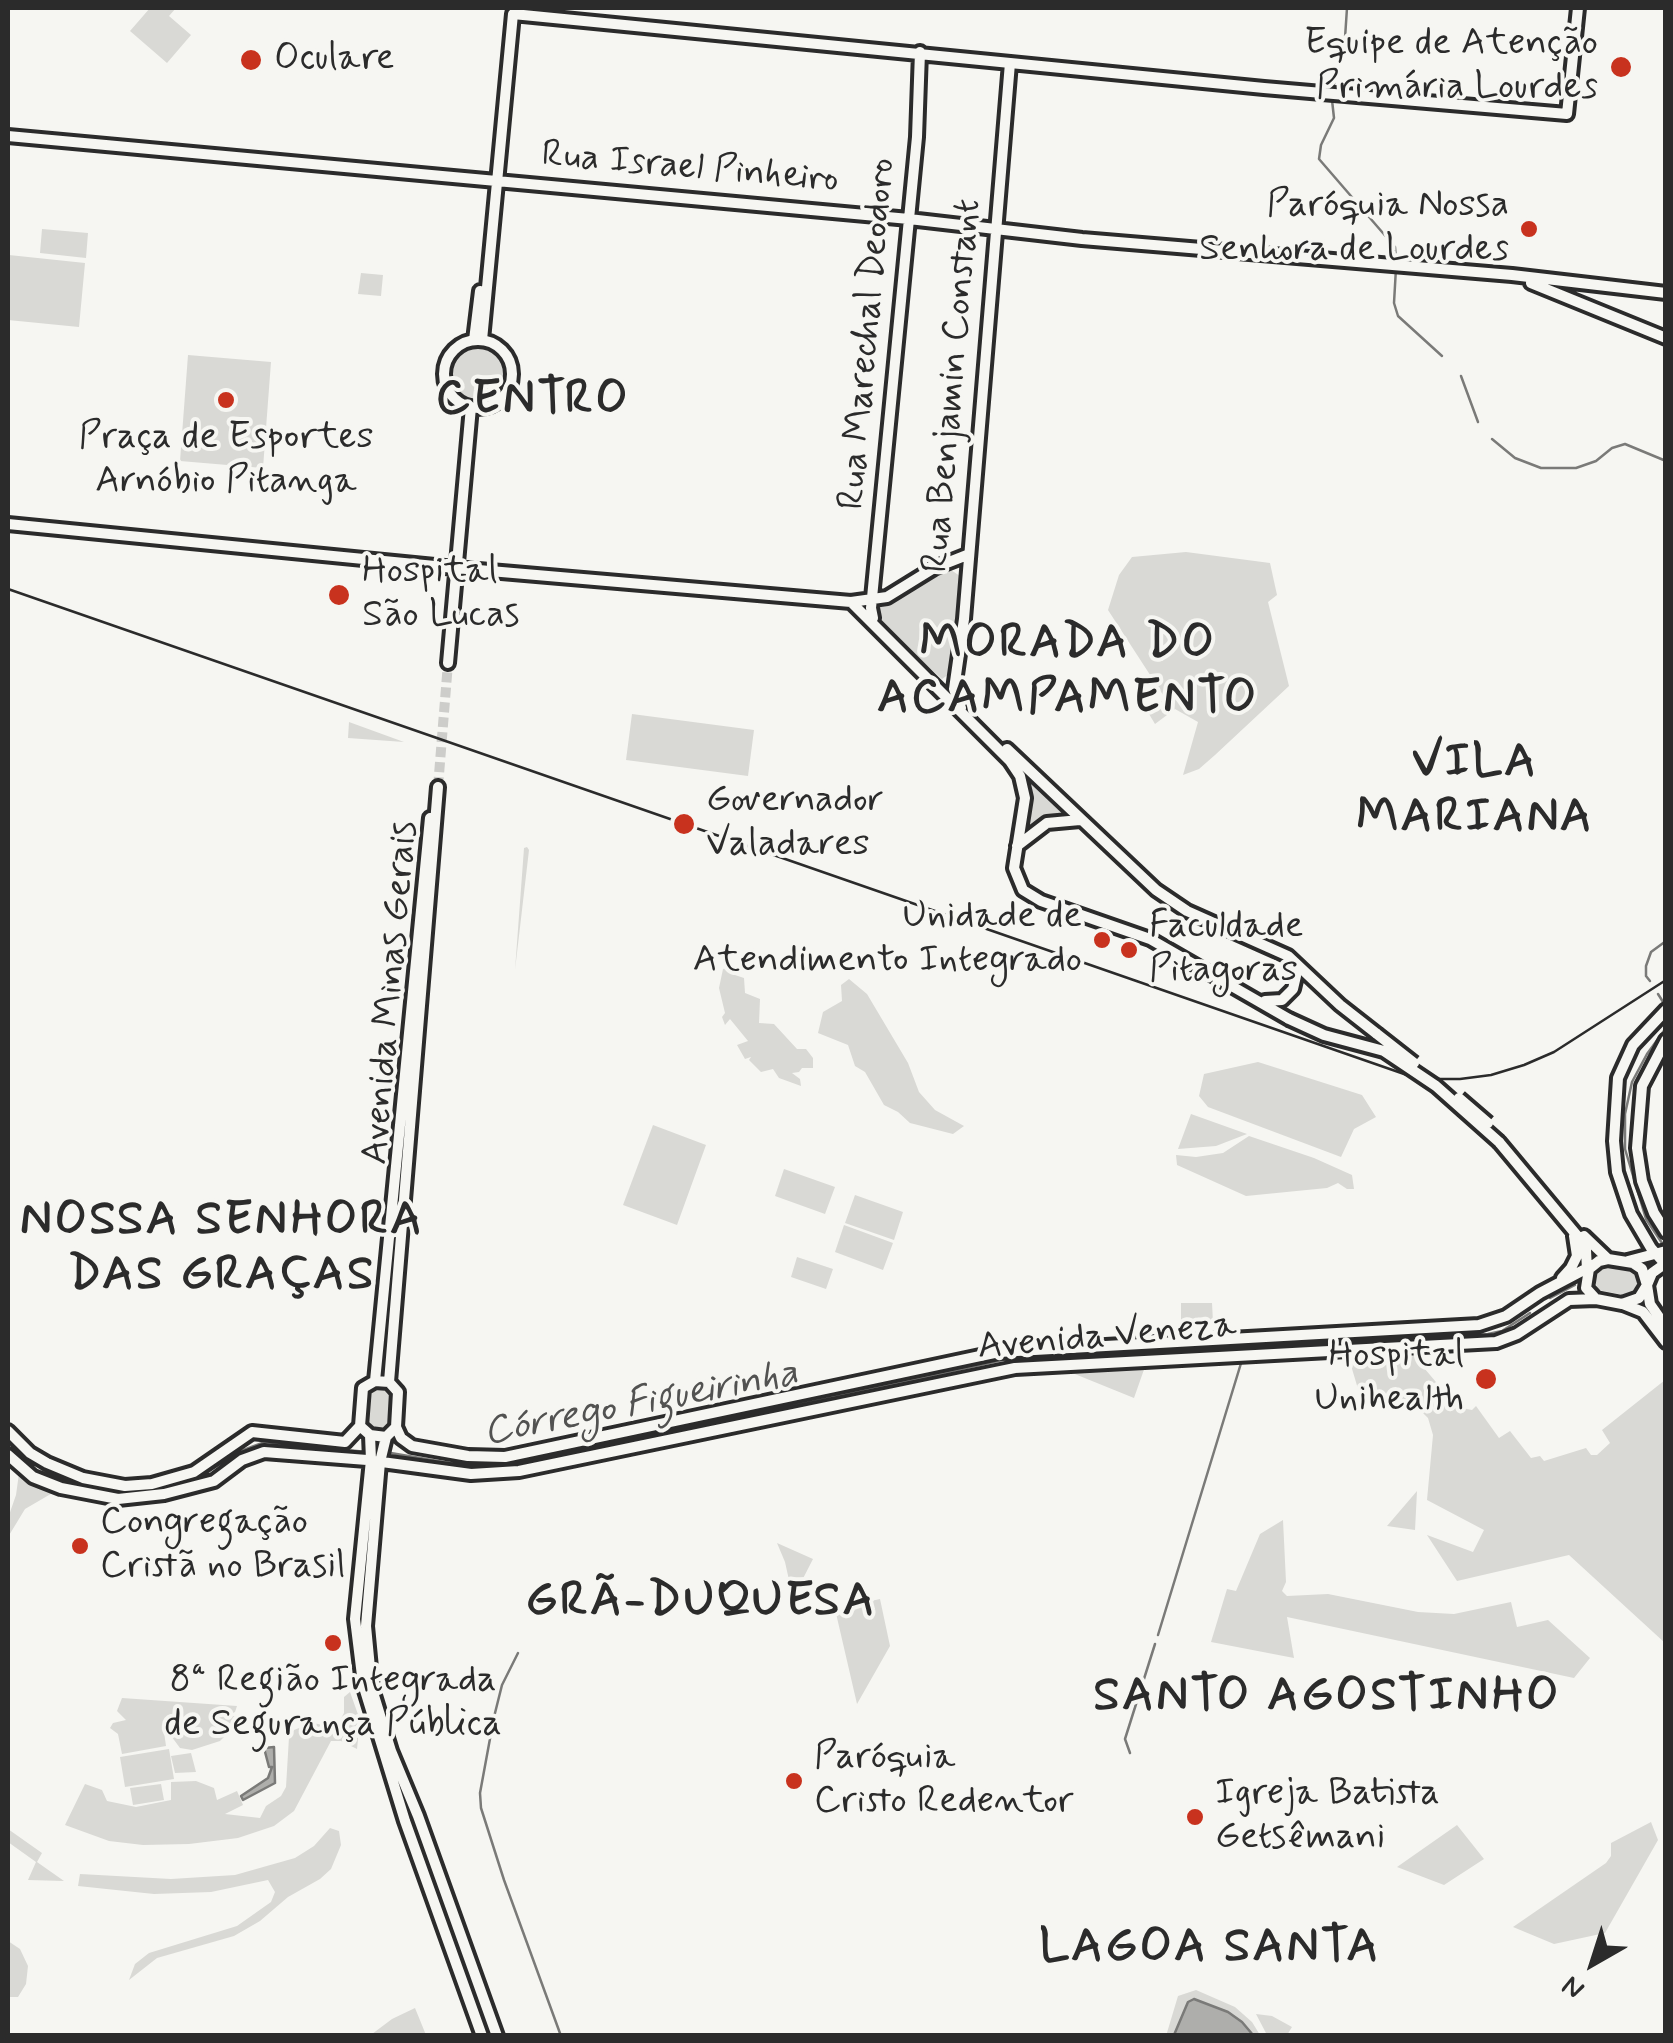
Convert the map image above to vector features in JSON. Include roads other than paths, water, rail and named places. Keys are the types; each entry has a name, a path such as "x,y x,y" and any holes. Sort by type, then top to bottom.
{"main road":[{"path":"478,340 510,13 1567,114 1578,8"},
{"name":"Rua Marechal Deodoro","path":"876,627 872,602 918,138 920,52"},
{"name":"Rua Benjamin Constant","path":"1010,63 955,698 963,710 1081,820"},
{"name":"Rua Israel Pinheiro","path":"8,136 1082,239 1512,275 1573,291"},
{"path":"1573,291 1666,293"},
{"path":"1573,291 1589,306 1666,338"},
{"path":"478,340 504,353 512,377 498,401 475,407 452,396 444,375 455,348 478,340"},
{"path":"449,661 475,407"},
{"path":"8,524 458,569 851,602 887,597 934,568 967,555"},
{"path":"934,568 958,570 966,592"},
{"path":"851,602 1010,761 1020,776 1025,798 1015,876 1027,894 1150,938 1324,1036 1384,1051 1436,1086 1501,1140 1536,1174 1598,1253 1608,1260 1627,1262 1663,1258"},
{"path":"927,679 942,682 956,670"},
{"name":"Avenida Minas Gerais","path":"374,1438 363,1388 376,1381 436,787 389,1382 398,1392 396,1427"},
{"path":"1018,846 1047,823 1081,820 1174,904 1288,956 1340,1005 1472,1108 1584,1246 1590,1269 1586,1288 1596,1298 1643,1312 1666,1342"},
{"path":"1259,1000 1277,1002 1290,994 1296,976 1288,956"},
{"path":"1663,1258 1631,1214 1617,1172 1614,1120 1618,1078 1628,1054 1666,1010"},
{"path":"1666,1040 1642,1086 1637,1148 1642,1181 1666,1232"},
{"path":"1542,1316 1540,1293 1566,1274 1577,1256 1573,1235 1546,1196"},
{"path":"1622,1304 1639,1298 1663,1258"},
{"path":"1590,1269 1608,1260"},
{"path":"1627,1262 1642,1269 1650,1304 1666,1327"},
{"name":"Avenida Veneza","path":"396,1427 404,1441 418,1447 468,1456 518,1455 999,1352 1479,1325 1506,1316 1540,1293 1590,1269"},
{"name":"Avenida Veneza","path":"8,1455 33,1477 48,1483 118,1498 166,1494 214,1481 258,1453 376,1461 471,1474 518,1471 1015,1368 1477,1345 1506,1339 1569,1300 1596,1298"},
{"path":"376,1381 389,1382"},
{"path":"8,1430 30,1453 47,1463 98,1482 124,1486 152,1484 194,1472 252,1432 345,1442 374,1438 396,1427"},
{"path":"374,1438 366,1626 372,1689 497,2036"},
{"path":"376,1461 355,1616 363,1684 405,1821 482,2036"}],"waterway":[{"name":"Córrego Figueirinha","path":"1333,92 1344,53 1347,8"},
{"name":"Córrego Figueirinha","path":"1332,100 1334,118 1319,159 1395,247 1396,260"},
{"name":"Córrego Figueirinha","path":"1396,268 1394,303 1398,316 1442,356"},
{"name":"Córrego Figueirinha","path":"1461,376 1478,422"},
{"name":"Córrego Figueirinha","path":"1492,439 1515,458 1541,468 1576,468 1625,444 1666,461"},
{"name":"Córrego Figueirinha","path":"1650,981 1646,966 1651,952 1666,941"},
{"name":"Córrego Figueirinha","path":"1658,994 1665,1005"},
{"name":"Córrego Figueirinha","path":"1664,1246 1646,1219 1625,1149 1625,1114 1632,1082 1666,1028"},
{"name":"Córrego Figueirinha","path":"1550,1298 1575,1285"},
{"name":"Córrego Figueirinha","path":"385,1452 461,1465 508,1465 1012,1358 1488,1334 1502,1331 1530,1313"},
{"path":"1158,1635 1242,1360"},
{"name":"Córrego Figueirinha","path":"8,1442 47,1473 87,1486 116,1492 153,1489"},
{"name":"Córrego Figueirinha","path":"161,1487 201,1476 238,1452 265,1442 367,1452"},
{"path":"1130,1753 1125,1739 1155,1644"},
{"path":"518,1653 502,1685 494,1717 480,1793 481,1808 561,2036"}],"tunnel":[{"path":"438,787 448,663"}],"railway":[{"path":"8,589 1407,1075 1460,1079 1524,1065 1554,1052 1666,980"}],"place":[{"name":"Oculare","path":"251,60"},
{"name":"Equipe de Atenção Primária Lourdes","path":"1621,67"},
{"name":"Paróquia Nossa Senhora de Lourdes","path":"1529,229"},
{"name":"Praça de Esportes Arnóbio Pitanga","path":"226,400"},
{"name":"Hospital São Lucas","path":"339,595"},
{"name":"Governador Valadares","path":"684,824"},
{"name":"Unidade de Atendimento Integrado","path":"1102,940"},
{"name":"Faculdade Pitagoras","path":"1129,950"},
{"name":"Hospital Unihealth","path":"1486,1379"},
{"name":"Congregação Cristã no Brasil","path":"80,1546"},
{"name":"8ª Região Integrada de Segurança Pública","path":"333,1643"},
{"name":"Paróquia Cristo Redentor","path":"794,1781"},
{"name":"Igreja Batista Getsêmani","path":"1195,1817"}],"district":[{"name":"CENTRO","path":"533,402"},
{"name":"MORADA DO ACAMPAMENTO","path":"1068,674"},
{"name":"VILA MARIANA","path":"1475,792"},
{"name":"NOSSA SENHORA DAS GRAÇAS","path":"222,1250"},
{"name":"GRÃ-DUQUESA","path":"701,1604"},
{"name":"SANTO AGOSTINHO","path":"1327,1699"},
{"name":"LAGOA SANTA","path":"1210,1950"}]}
